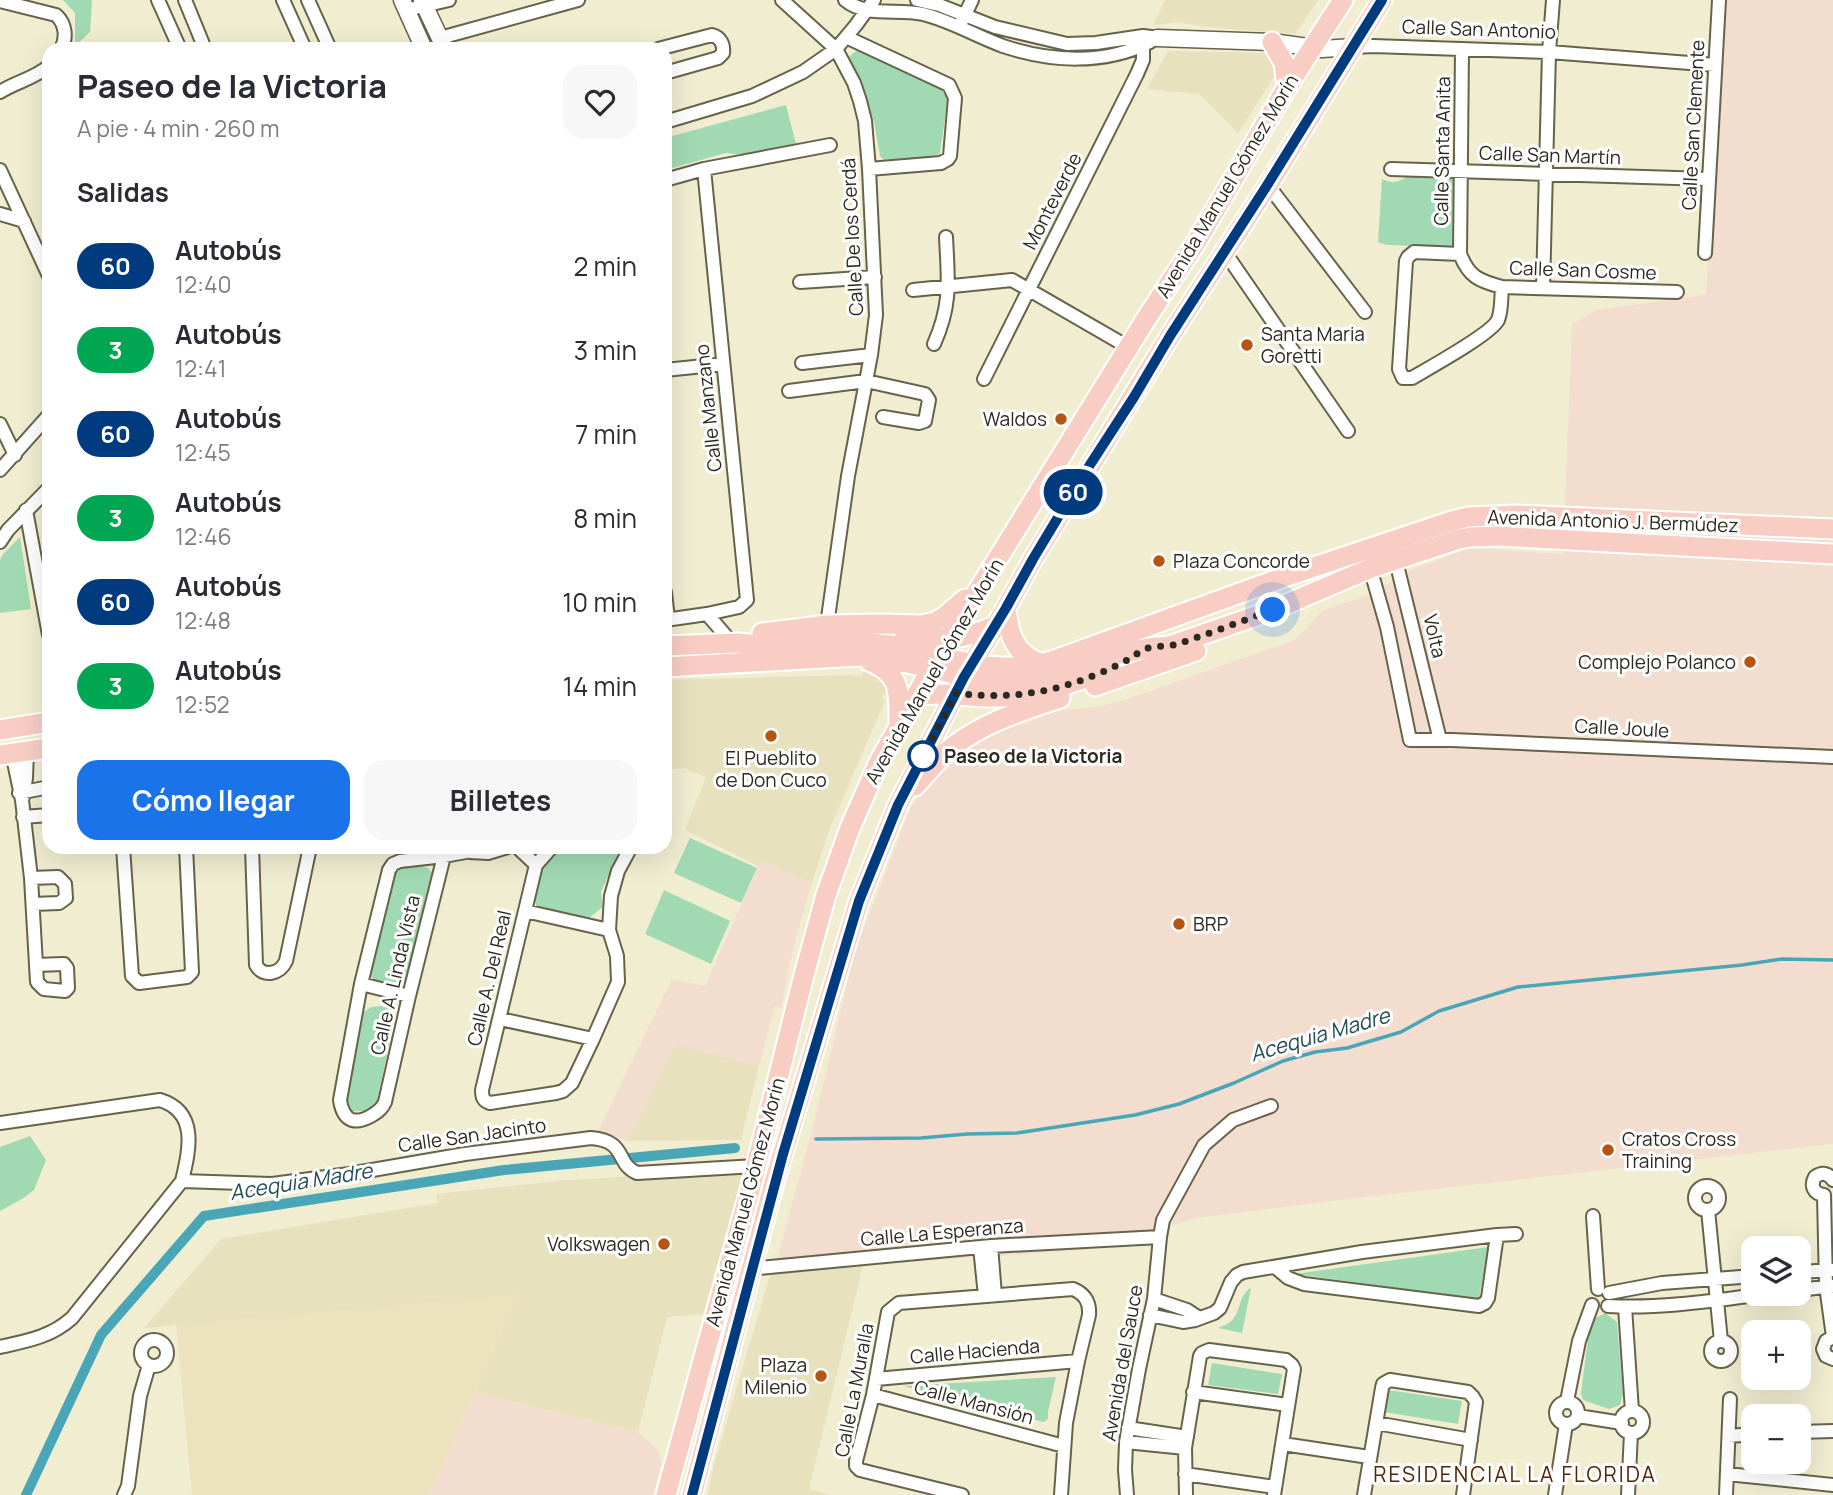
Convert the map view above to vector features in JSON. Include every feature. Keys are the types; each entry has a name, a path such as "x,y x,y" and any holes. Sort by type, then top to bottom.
{"main road":[{"name":"Avenida Manuel Gómez Morín","path":"666,1495 756,1166 800,987 846,837 879,762 987,575 1197,241 1287,87 1343,0"},
{"name":"Avenida Manuel Gómez Morín","path":"692,1495 775,1179 859,901 898,805 964,678 1039,548 1382,0"},
{"path":"1272,42 1284,64 1287,87"},
{"path":"1146,319 1156,334 1170,336"},
{"path":"1128,347 1139,357 1145,378"},
{"name":"Avenida Antonio J. Bermúdez","path":"939,654 964,678 1041,664 1271,581 1321,566 1368,559 1393,550 1452,521 1468,517 1517,515 1833,532"},
{"path":"1393,550 1484,536 1827,554"},
{"path":"898,805 941,758 970,735 1028,709 1202,649 1247,628 1273,610 1368,559"},
{"path":"916,696 930,694 964,678 990,697 1045,692 1122,663 1172,633 1289,590 1321,566"},
{"path":"672,627 726,636 827,625 922,625 935,622 953,611 987,575"},
{"path":"1006,608 1013,640 1029,659 1041,664"},
{"path":"1148,648 1176,644 1273,610"},
{"path":"672,666 858,656 883,659 939,654 995,626"},
{"path":"672,646 738,643 761,645 806,636 877,633 921,638 939,654"},
{"path":"713,663 746,653 761,645"},
{"path":"858,656 888,670 893,678 899,696 898,727"},
{"path":"0,730 42,723"},
{"path":"13,753 42,749"},
{"path":"846,837 850,851 858,861 874,859"},
{"path":"830,884 844,880 855,890 859,901"}],"street":[{"path":"158,0 177,42"},
{"path":"185,0 202,42"},
{"path":"283,0 301,42"},
{"path":"308,0 323,42"},
{"path":"421,42 404,5 449,0"},
{"path":"448,42 578,0"},
{"name":"Calle De los Cerdá","path":"782,0 835,49 854,83 865,121 869,169 876,315 848,476 827,625"},
{"path":"845,0 858,9 870,5 923,14 949,10"},
{"path":"917,0 996,27 1066,44 1147,40"},
{"path":"959,28 972,0"},
{"path":"1543,288 1549,52 1553,0"},
{"name":"Calle San Clemente","path":"1705,253 1719,0"},
{"path":"0,1 56,15 61,20 65,35 63,42"},
{"path":"423,3 441,42"},
{"path":"672,120 752,96 803,72 835,49 870,5"},
{"path":"949,10 959,28 1005,46 1060,58 1108,56 1129,51 1147,40"},
{"path":"672,45 712,35 722,42 723,52 718,58 672,70"},
{"path":"846,37 949,85 955,98 948,159 941,163 869,169"},
{"name":"Calle San Antonio","path":"1147,40 1272,42 1337,49 1354,47 1549,52 1715,65"},
{"name":"Monteverde","path":"984,379 1138,74 1147,40"},
{"name":"Calle Santa Anita","path":"1460,254 1462,49"},
{"path":"0,92 42,71"},
{"path":"672,178 704,169 830,145"},
{"name":"Calle Manzano","path":"672,624 739,607 747,600 704,169"},
{"name":"Calle San Martín","path":"1391,169 1708,179"},
{"path":"0,170 42,261"},
{"path":"1266,187 1274,193 1365,312"},
{"path":"0,214 24,221"},
{"path":"934,344 946,313 946,237"},
{"path":"1460,254 1414,252 1406,261 1399,369 1403,378 1412,378 1488,331 1498,320 1502,287"},
{"path":"1223,254 1231,261 1348,431"},
{"name":"Calle San Cosme","path":"1460,254 1470,273 1477,279 1502,287 1677,292"},
{"path":"800,282 875,277"},
{"path":"913,290 1012,280 1128,347"},
{"path":"802,363 871,355"},
{"path":"672,369 723,364"},
{"path":"789,391 866,382 925,394 929,400 925,421 919,423 883,417"},
{"path":"0,470 42,423"},
{"path":"0,424 15,455"},
{"path":"0,542 42,495"},
{"path":"26,510 42,597"},
{"path":"1827,554 1833,532"},
{"name":"Volta","path":"1393,550 1440,740"},
{"name":"Calle Joule","path":"1368,559 1387,627 1410,740 1833,757"},
{"path":"707,614 726,636"},
{"path":"13,753 22,795 31,877 33,904 36,965 37,982 44,989 65,991 69,986 64,964 36,965"},
{"path":"22,795 42,789"},
{"path":"23,817 42,816"},
{"path":"123,854 132,976 139,983 187,977 192,972 186,854"},
{"path":"252,854 256,965 263,973 278,971 286,961 309,854"},
{"path":"408,996 361,984 390,867 400,860 453,854"},
{"name":"Calle A. Del Real","path":"541,854 482,1090 484,1100 490,1103 563,1091 572,1083 593,1039"},
{"path":"500,1018 593,1039 618,982 617,956 610,930 611,896 618,871 627,854"},
{"name":"Calle A. Linda Vista","path":"361,984 340,1100 345,1114 354,1120 379,1112 385,1102 408,996 444,856"},
{"path":"31,877 58,877 65,884 66,898 61,902 33,904"},
{"path":"525,911 610,930"},
{"path":"0,1124 160,1100 169,1103 183,1116 188,1131 188,1156 182,1181 72,1318 50,1334 0,1347"},
{"name":"Avenida del Sauce","path":"1127,1495 1126,1441 1154,1299 1163,1220 1204,1145 1233,1120 1271,1106"},
{"name":"Calle San Jacinto","path":"182,1181 272,1184 465,1154 591,1138 608,1142 618,1150 629,1170 637,1173 756,1166"},
{"path":"1833,1180 1822,1173 1815,1177 1812,1185 1820,1195 1828,1192 1833,1337 1826,1341 1823,1349 1826,1356 1833,1359"},
{"path":"1708,1210 1721,1341"},
{"path":"1592,1305 1605,1309 1611,1300 1603,1291 1593,1216"},
{"path":"1150,1315 1176,1321 1195,1320 1214,1313 1220,1308 1231,1282 1243,1272 1362,1252 1516,1234"},
{"path":"1275,1266 1288,1278 1304,1284 1479,1306 1488,1298 1497,1235"},
{"name":"Calle La Esperanza","path":"727,1271 985,1246 1160,1237"},
{"path":"985,1246 990,1295"},
{"path":"1811,1271 1830,1270"},
{"path":"1567,1401 1579,1341 1592,1305 1591,1296 1603,1291 1662,1283 1741,1277"},
{"path":"1811,1288 1830,1286"},
{"name":"Calle La Muralla","path":"962,1495 858,1468 856,1461 873,1395 888,1312 899,1303 1073,1289 1087,1299 1090,1307 1066,1423 1061,1495"},
{"path":"1608,1306 1741,1298"},
{"path":"1154,1299 1187,1310 1199,1318"},
{"path":"1625,1307 1632,1411"},
{"path":"1185,1474 1274,1491 1294,1369 1292,1365 1286,1360 1209,1350 1199,1356 1186,1442 1185,1474 1186,1495"},
{"name":"Calle Hacienda","path":"876,1379 1078,1361"},
{"path":"124,1495 128,1486 140,1396 149,1365"},
{"path":"1364,1495 1382,1388 1386,1381 1390,1380 1468,1392 1474,1396 1476,1402 1463,1495"},
{"path":"1194,1392 1288,1405"},
{"name":"Calle Mansión","path":"873,1395 1064,1446"},
{"path":"1727,1495 1730,1399"},
{"path":"1567,1401 1577,1406 1578,1416 1573,1422 1566,1424 1557,1418 1556,1410 1560,1404 1567,1401"},
{"path":"1578,1416 1638,1432 1643,1422 1641,1416 1632,1411"},
{"path":"1628,1495 1625,1414 1632,1411"},
{"path":"1376,1423 1471,1440"},
{"path":"1555,1495 1566,1424"},
{"path":"1128,1428 1186,1442"},
{"path":"1811,1432 1833,1431"},
{"path":"1729,1436 1741,1435"},
{"path":"1126,1441 1186,1442"},
{"path":"1283,1444 1369,1457"},
{"path":"1727,1474 1833,1485"}],"shaded area":[{"path":"1165,0 1318,0 1295,34 1179,22 1153,25"},
{"path":"1724,0 1833,0 1833,1144 1197,1218 1085,1250 774,1271 814,1123 855,951 912,805 972,740 1031,712 1097,707 1122,701 1295,640 1322,611 1371,594 1413,569 1470,548 1563,554 1572,325 1596,310 1706,295"},
{"path":"1168,51 1270,53 1279,69 1238,133 1199,94 1147,89"},
{"path":"865,670 886,683 887,689 882,698 885,701 828,833 812,883 761,861 758,866 685,830 706,777 684,768 672,769 672,680 861,676"},
{"path":"761,860 812,883 794,944 781,1008 775,1006 759,1066 675,1044 628,1141 598,1131 672,979 705,986"},
{"path":"675,1044 759,1066 741,1140 628,1141"},
{"path":"729,1171 743,1176 703,1314 667,1317 638,1432 475,1392 518,1295 144,1328 221,1239 438,1203 436,1194 567,1180"},
{"path":"863,1265 809,1489 830,1495 708,1495 713,1468 770,1275"},
{"path":"475,1392 638,1432 659,1451 661,1463 653,1495 429,1495"}],"green space":[{"path":"63,0 92,0 90,32 79,42 75,42 75,13"},
{"path":"857,50 949,91 940,153 934,158 885,161 880,156 874,121 849,57"},
{"path":"786,105 796,144 755,156 726,153 672,168 672,136"},
{"path":"1408,176 1454,177 1453,247 1387,245 1378,242 1382,179 1395,182"},
{"path":"20,537 31,609 0,613 0,560"},
{"path":"690,838 757,868 741,903 674,873"},
{"path":"557,854 618,854 601,892 603,907 589,918 537,908 533,896 540,870"},
{"path":"416,864 428,868 432,873 405,983 397,988 377,985 371,976 392,869"},
{"path":"664,890 730,921 711,964 645,934"},
{"path":"371,1007 388,1008 394,1021 376,1106 364,1111 350,1111 345,1102 364,1012"},
{"path":"30,1136 46,1160 34,1190 0,1211 0,1147"},
{"path":"1488,1247 1479,1299 1295,1274"},
{"path":"1251,1288 1242,1333 1218,1328 1233,1319 1243,1296"},
{"path":"1605,1313 1617,1322 1623,1394 1620,1405 1609,1409 1583,1400 1581,1393 1590,1323"},
{"path":"1212,1363 1282,1374 1278,1394 1208,1385"},
{"path":"1056,1377 1048,1419 1043,1422 904,1386"},
{"path":"1388,1390 1462,1401 1458,1424 1384,1412"}],"sand":[{"path":"519,1294 429,1495 192,1495 176,1325"}],"waterway":[{"name":"Acequia Madre","path":"816,1139 921,1138 1017,1133 1135,1115 1179,1104 1283,1061 1315,1052 1347,1048 1401,1032 1439,1011 1518,987 1782,959 1833,960"},
{"name":"Acequia Madre","path":"26,1495 101,1335 204,1216 504,1170 735,1148"}],"bus line":[{"name":"60","path":"692,1495 775,1179 859,901 898,805 964,677 1084,474 1382,0"}],"place":[{"name":"Santa Maria Goretti","path":"1247,345"},
{"name":"Waldos","path":"1061,419"},
{"name":"Plaza Concorde","path":"1159,561"},
{"name":"Complejo Polanco","path":"1750,662"},
{"name":"El Pueblito de Don Cuco","path":"771,736"},
{"name":"Paseo de la Victoria","path":"923,756"},
{"name":"BRP","path":"1179,924"},
{"name":"Cratos Cross Training","path":"1608,1150"},
{"name":"Volkswagen","path":"664,1244"},
{"name":"Plaza Milenio","path":"821,1376"}],"district":[{"name":"RESIDENCIAL LA FLORIDA","path":"1515,1475"}],"route":[{"path":"923,756 922,758 956,693 990,697 1045,692 1122,663 1148,648 1184,642 1273,610"}]}
